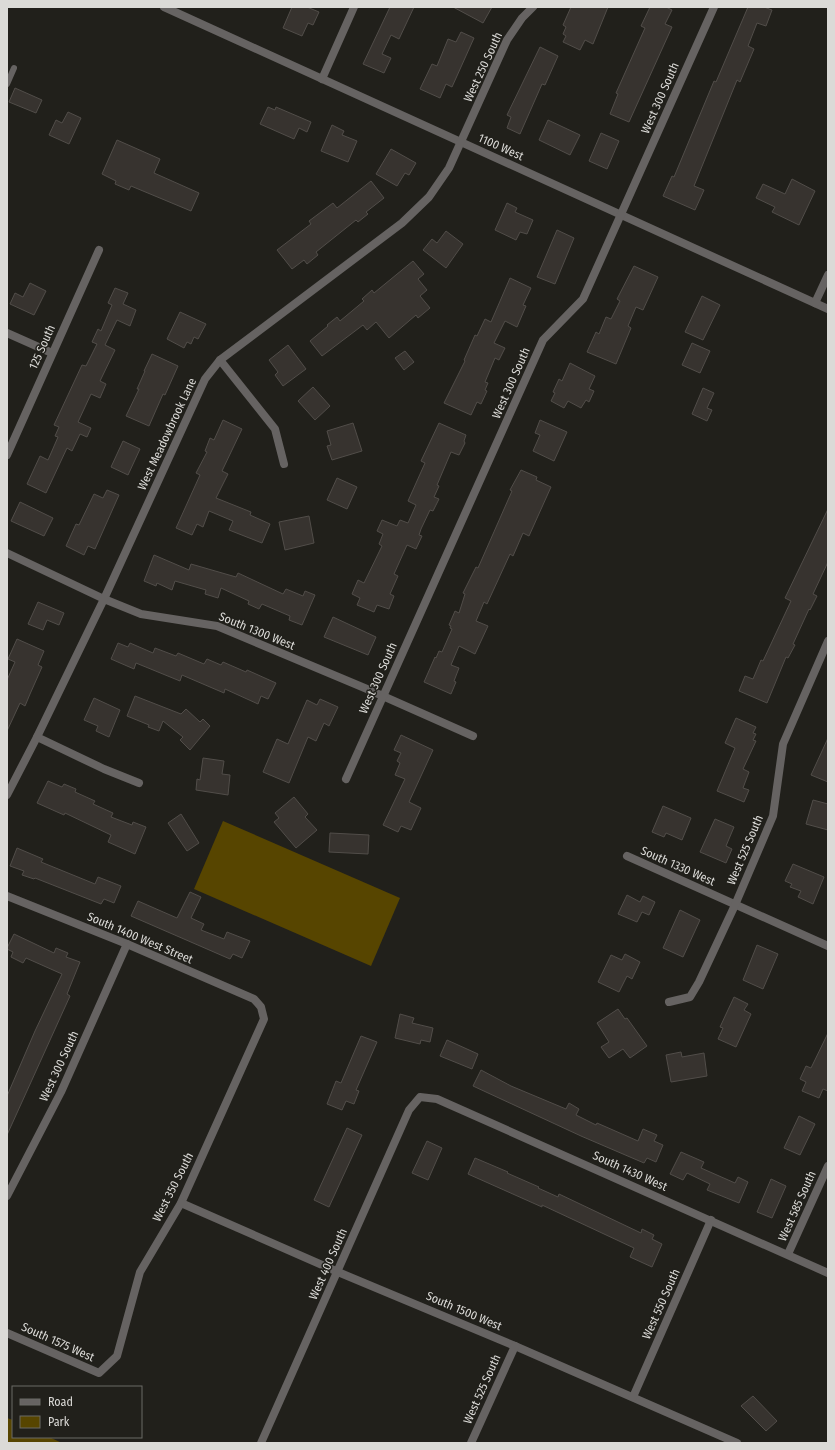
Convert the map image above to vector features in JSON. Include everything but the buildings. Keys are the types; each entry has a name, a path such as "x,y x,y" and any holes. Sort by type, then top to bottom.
{"street":[{"name":"1100 West","path":"164,7 177,10 322,79 828,309"},
{"path":"322,79 354,7"},
{"name":"West 250 South","path":"461,142 507,40 522,18 533,7"},
{"name":"West 300 South","path":"346,779 543,340 583,299 714,7"},
{"name":"West Meadowbrook Lane","path":"7,795 37,738 104,599 206,379 220,360 402,222 429,197 449,168 461,142"},
{"name":"125 South","path":"7,455 99,250"},
{"path":"815,303 828,275"},
{"path":"7,333 52,353"},
{"path":"220,360 275,429 284,464"},
{"name":"South 1300 West","path":"7,553 104,599 141,614 217,626 384,696 473,736"},
{"name":"West 525 South","path":"669,1002 690,997 699,982 735,905 773,816 783,744 828,641"},
{"path":"37,738 139,784"},
{"name":"South 1330 West","path":"627,856 828,946"},
{"name":"South 1400 West Street","path":"7,896 126,944 254,1000 261,1007"},
{"name":"West 300 South","path":"7,1196 61,1092 126,944"},
{"name":"West 350 South","path":"99,1373 117,1356 140,1272 181,1203 264,1019 261,1007"},
{"name":"South 1430 West","path":"420,1097 437,1098 828,1273"},
{"name":"West 400 South","path":"261,1443 409,1110 420,1097"},
{"name":"West 585 South","path":"788,1254 828,1166"},
{"name":"South 1500 West","path":"181,1203 737,1443"},
{"name":"West 550 South","path":"633,1397 711,1220"},
{"name":"South 1575 West","path":"7,1333 99,1373"},
{"name":"West 525 South","path":"471,1443 515,1346"}],"lane":[{"path":"7,84 14,68"}],"green space":[{"path":"223,821 400,898 371,966 194,889"},
{"path":"7,1418 12,1420 12,1438 51,1438 62,1443 7,1443"}]}
